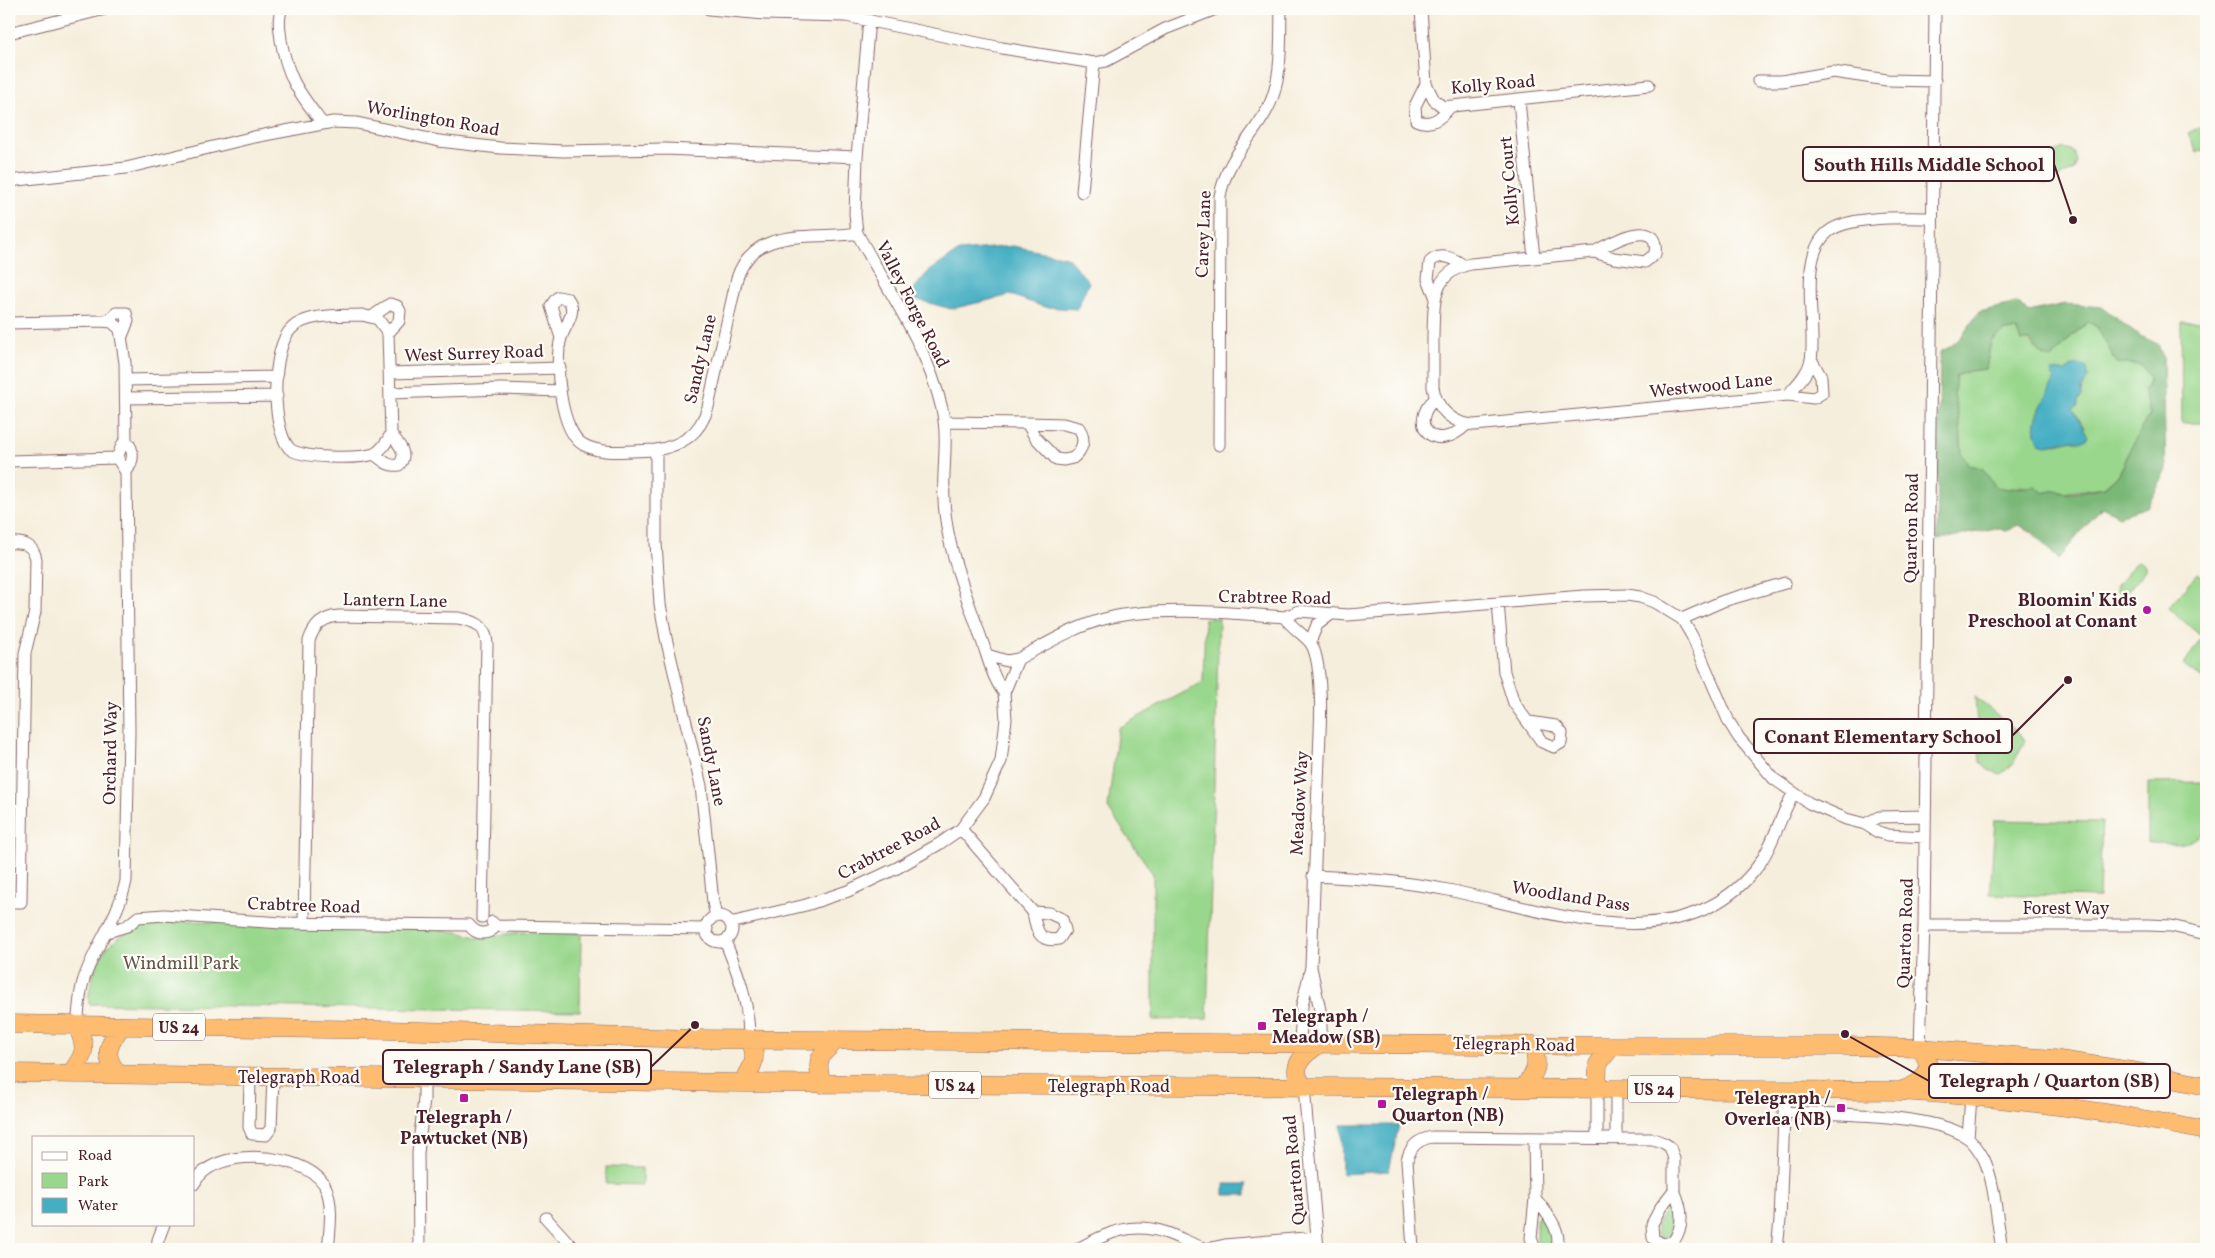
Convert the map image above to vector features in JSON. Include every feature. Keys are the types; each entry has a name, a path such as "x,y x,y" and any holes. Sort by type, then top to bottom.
{"highway":[{"name":"Telegraph Road","path":"9,1024 749,1039 1920,1048 2053,1059 2138,1072 2206,1086"},
{"path":"71,1073 85,1050 77,1025"},
{"path":"119,1074 110,1065 108,1051 110,1043 121,1026"},
{"path":"742,1083 755,1059 749,1039"},
{"path":"822,1084 818,1061 824,1051 837,1040"},
{"path":"1304,1087 1299,1081 1297,1073 1299,1062 1305,1053 1321,1043"},
{"path":"1523,1088 1537,1068 1537,1058 1533,1045"},
{"path":"1597,1089 1598,1064 1612,1046"},
{"path":"1900,1091 1916,1086 1926,1075 1928,1061 1920,1048"},
{"name":"Telegraph Road","path":"9,1073 822,1084 1900,1091 1971,1096 2098,1110 2206,1131"}],"street":[{"path":"9,33 105,9"},
{"path":"709,9 765,14 823,14 869,20 1002,48 1094,63 1106,60 1165,29 1216,9"},
{"name":"Carey Lane","path":"1218,445 1220,196 1224,180 1233,159 1264,114 1274,95 1279,64 1281,9"},
{"name":"Kolly Road","path":"1422,9 1426,84 1434,100 1439,105 1450,107 1650,85"},
{"name":"Quarton Road","path":"1920,1048 1924,926 1935,9"},
{"path":"278,10 289,74 299,95 322,124"},
{"path":"857,233 855,214 857,157 869,20"},
{"path":"1082,192 1094,63"},
{"path":"1758,81 1782,81 1833,72 1887,80 1935,81"},
{"path":"1426,84 1415,106 1416,120 1430,123 1437,120 1450,107"},
{"name":"Kolly Court","path":"1519,100 1534,258"},
{"name":"Worlington Road","path":"9,181 120,169 334,122 357,123 439,141 500,148 547,150 664,149 857,157"},
{"name":"Westwood Lane","path":"1466,425 1788,395 1802,379 1811,359 1811,269 1821,240 1829,231 1846,224 1881,218 1932,218"},
{"name":"Valley Forge Road","path":"857,233 886,282 921,351 936,387 944,422 943,497 948,531 994,676 1004,694"},
{"name":"Sandy Lane","path":"716,917 701,786 666,638 660,604 656,543 656,450 679,444 690,438 702,423 708,406 737,278 742,263 747,256 762,246 780,239 857,233"},
{"path":"1435,296 1445,277 1464,266 1594,252 1634,234 1648,235 1656,247 1655,254 1645,262 1614,258 1594,252"},
{"path":"1464,266 1457,260 1443,256 1430,262 1427,272 1435,296 1433,388 1435,398 1439,406 1449,416 1466,425"},
{"name":"West Surrey Road","path":"277,386 283,342 289,331 299,323 328,317 373,316 390,304 397,306 400,311 400,321 388,332"},
{"name":"Orchard Way","path":"77,1025 83,982 92,959 122,901 126,881 128,848 129,649 126,472 132,461 132,455 130,445 126,440 126,380 122,336 128,321 126,313 116,313 112,323 122,336"},
{"name":"West Surrey Road","path":"373,316 382,322 388,332 390,383 560,368"},
{"path":"9,323 112,323"},
{"path":"561,338 560,391 565,415 574,438 584,445 599,450 656,450"},
{"path":"1788,395 1814,398 1822,393 1821,377 1811,359"},
{"path":"126,380 277,386"},
{"path":"374,454 392,466 399,465 402,462 403,452 391,434 390,383 560,391"},
{"path":"126,398 277,386"},
{"path":"277,386 282,435 289,448 295,453 308,456 374,454 383,447 391,434"},
{"path":"1435,398 1429,404 1424,422 1424,428 1430,436 1437,438 1448,436 1466,425"},
{"path":"944,422 1027,423 1063,424 1079,428 1084,439 1081,449 1073,458 1064,460 1056,458 1035,437 1027,423"},
{"name":"Orchard Way","path":"117,458 126,440"},
{"path":"9,461 117,458 126,472"},
{"path":"9,543 26,544 35,551 36,559 35,612 25,653 20,902 9,902"},
{"path":"1785,584 1728,600 1682,619 1692,636 1715,693 1739,738 1774,779 1793,794 1828,812 1865,824 1878,832 1888,835 1925,837"},
{"name":"Crabtree Road","path":"730,923 806,905 848,891 897,868 961,829 984,798 1001,761 1006,719 1004,694 1018,659 1074,631 1106,618 1163,612 1284,617 1299,611 1318,611 1330,614 1384,613 1584,596 1627,595 1654,602 1682,619"},
{"path":"1498,603 1502,657 1508,688 1517,709 1529,722"},
{"path":"1284,617 1310,642 1317,625 1330,614"},
{"name":"Lantern Lane","path":"304,924 309,641 314,620 339,616 458,618 485,622 487,644 482,916"},
{"name":"Meadow Way","path":"1300,1043 1302,1006 1311,967 1313,876 1321,709 1318,676 1310,642"},
{"path":"987,655 1007,661 1018,659"},
{"name":"Woodland Pass","path":"1313,876 1418,884 1554,914 1612,923 1640,924 1675,920 1701,911 1719,901 1754,871 1766,853 1793,794"},
{"path":"1865,824 1879,817 1925,816"},
{"path":"961,829 1033,912"},
{"path":"122,901 131,913 138,917"},
{"name":"Crabtree Road","path":"107,932 127,926 138,917 180,916 304,924 469,926 473,931 485,934 496,926 707,929"},
{"path":"469,926 472,920 482,916 488,918 496,926"},
{"path":"716,917 724,918 730,923 732,933 725,941 713,940 707,929 709,922 716,917"},
{"name":"Forest Way","path":"1924,926 2149,925 2188,929 2206,934"},
{"path":"725,941 746,999 749,1014 749,1039"},
{"name":"Meadow Way","path":"1311,967 1321,1015 1321,1043"},
{"path":"250,1076 249,1127 261,1135"},
{"path":"259,1157 261,1135 271,1128 273,1077"},
{"path":"419,1249 418,1153 424,1099 424,1080"},
{"name":"Quarton Road","path":"1304,1087 1318,1243"},
{"path":"1597,1089 1597,1138"},
{"path":"1616,1089 1616,1138"},
{"path":"1777,1249 1780,1220 1785,1090"},
{"path":"1968,1138 1971,1096"},
{"path":"1784,1112 1919,1121 1953,1131 1968,1138 1985,1160 1990,1177 2002,1249"},
{"path":"1413,1249 1407,1160 1410,1150 1415,1144 1432,1137 1653,1139 1670,1147 1674,1159 1674,1190"},
{"path":"1534,1138 1535,1198 1531,1238 1535,1249"},
{"path":"195,1182 199,1174 212,1165 228,1160 259,1157 280,1161 306,1170 324,1185 329,1199 328,1249"},
{"path":"1535,1198 1546,1211 1559,1235 1556,1249"},
{"path":"546,1218 574,1249"},
{"path":"157,1249 163,1226"},
{"path":"1078,1249 1111,1232 1136,1227 1167,1233 1190,1244 1207,1249 1225,1245 1318,1243"}],"green space":[{"path":"2206,124 2206,149 2197,153 2188,133"},
{"path":"2061,149 2067,149 2074,153 2077,162 2074,170 2047,184 2038,182 2033,175 2033,166 2038,160"},
{"path":"2017,303 2028,312 2065,304 2102,307 2140,336 2158,344 2163,357 2166,472 2147,507 2119,516 2102,507 2058,559 2031,531 2018,525 2006,531 1996,528 1937,540 1940,352 1958,340 1979,312","holes":["2088,322 2097,327 2117,363 2142,365 2149,378 2148,386 2143,390 2150,414 2139,432 2119,474 2105,487 2074,493 2063,493 2055,490 2044,493 2035,486 2008,489 1996,487 1982,468 1969,465 1962,455 1960,425 1954,394 1956,376 1969,371 1986,369 1991,341 2005,331 2017,330 2021,341 2030,341 2044,356 2052,359 2073,335"]},
{"path":"2206,321 2206,423 2182,423 2181,322"},
{"path":"2088,322 2097,327 2117,363 2143,365 2149,379 2144,398 2148,404 2150,414 2139,432 2119,474 2104,487 2063,493 2055,490 2044,493 2021,486 2008,489 1996,487 1982,468 1969,465 1962,455 1960,425 1954,394 1956,376 1969,371 1986,369 1991,341 2005,331 2017,330 2044,356 2062,348","holes":["2051,371 2087,372 2088,378 2081,389 2082,396 2073,409 2084,427 2078,442 2072,440 2058,444 2040,443 2035,427 2040,410 2054,379"]},
{"path":"2139,561 2145,565 2145,570 2127,592 2117,591 2116,587 2135,563"},
{"path":"2198,573 2206,579 2206,629 2201,636 2168,608"},
{"path":"1205,618 1219,618 1207,1019 1153,1020 1153,874 1108,808 1118,728 1203,682"},
{"path":"2204,639 2206,641 2206,678 2204,680 2184,665 2200,640"},
{"path":"1975,697 2025,740 2013,764 2001,774 1988,770 1980,762"},
{"path":"2206,782 2206,829 2193,840 2180,844 2148,843 2148,783"},
{"path":"1995,820 2102,822 2099,897 1990,894"},
{"name":"Windmill Park","path":"180,921 434,929 458,932 479,938 521,932 581,933 580,1011 89,1004 88,997 93,977 98,962 105,950 126,933 138,928 151,924"},
{"path":"606,1167 642,1168 642,1185 606,1184"},
{"path":"1673,1204 1678,1220 1671,1237 1664,1239 1657,1235 1657,1225 1668,1205"},
{"path":"1541,1215 1554,1237 1551,1248 1541,1249 1537,1241 1537,1218"}],"water":[{"path":"1013,246 1067,257 1089,282 1077,309 1044,307 1011,295 951,309 907,297 928,272 959,251"},
{"path":"2072,366 2087,368 2088,378 2081,389 2082,396 2078,401 2078,407 2073,409 2088,436 2085,440 2078,442 2072,440 2047,445 2040,443 2035,427 2040,410 2054,379 2051,371 2065,371"},
{"path":"1341,1125 1399,1125 1389,1171 1342,1174"},
{"path":"1224,1184 1247,1184 1247,1195 1224,1195"}],"place":[{"name":"South Hills Middle School","path":"2073,220"},
{"name":"Bloomin' Kids Preschool at Conant","path":"2147,610"},
{"name":"Conant Elementary School","path":"2068,680"},
{"name":"Telegraph / Sandy Lane (SB)","path":"695,1025"},
{"name":"Telegraph / Meadow (SB)","path":"1262,1026"},
{"name":"Telegraph / Quarton (SB)","path":"1845,1034"},
{"name":"Telegraph / Pawtucket (NB)","path":"464,1098"},
{"name":"Telegraph / Quarton (NB)","path":"1382,1104"},
{"name":"Telegraph / Overlea (NB)","path":"1841,1108"}]}
